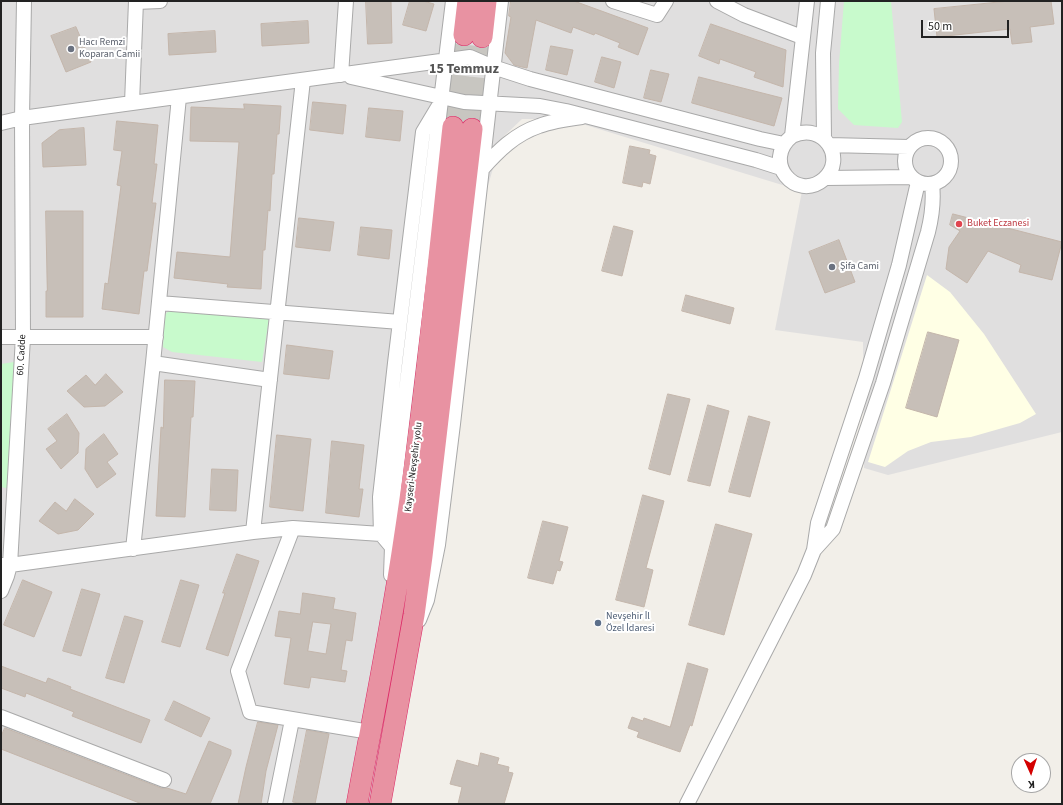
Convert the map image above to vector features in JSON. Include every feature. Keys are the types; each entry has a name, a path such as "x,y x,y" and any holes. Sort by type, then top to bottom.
{"highway":[{"path":"468,1 473,36 486,1"},
{"name":"Kayseri-Nevşehir yolu","path":"356,804 390,628 404,539 421,408 462,128 423,548 410,634 380,804"}],"street":[{"name":"60. Cadde","path":"1,591 7,576 5,565 23,337 22,118 24,1"},
{"path":"132,103 136,2 160,1"},
{"path":"341,75 346,1"},
{"path":"390,628 391,546 394,490 452,1"},
{"path":"410,634 418,623 427,600 438,545 454,424 501,1"},
{"path":"613,1 657,15 666,1"},
{"path":"1,123 22,118 470,57 530,80 760,139 788,140 800,133 808,132 816,134 827,142 833,153 833,162 831,170 826,178 810,186 792,182 785,176 781,168 779,156 788,140 807,1"},
{"path":"827,142 823,53 828,1"},
{"path":"720,2 744,15 802,37"},
{"path":"341,75 441,100 540,106 588,116 756,160 781,168"},
{"path":"253,532 303,80"},
{"path":"133,549 180,96"},
{"path":"391,546 381,534 380,497 423,132 441,100"},
{"path":"482,169 504,146 519,135 552,122 588,116"},
{"path":"826,178 914,180 925,184 932,184 946,177 950,171 952,164 951,156 949,150 944,144 932,138 918,140 909,146 906,152 905,166 907,172 914,180"},
{"path":"827,142 909,146"},
{"path":"687,804 804,575 814,550 818,522 866,378 899,265 914,180"},
{"path":"814,550 833,529 883,383 933,212 934,199 932,184"},
{"path":"159,303 400,322"},
{"path":"1,337 156,337"},
{"path":"153,363 270,380"},
{"path":"5,565 293,528 381,534"},
{"path":"293,528 238,671 250,712 370,732"},
{"path":"1,717 164,780"},
{"path":"275,804 292,720"}],"shaded area":[{"path":"1,1 1062,1 1062,432 888,475 864,468 863,342 775,330 802,191 566,119 522,119 502,138 479,216 384,804 1,804"},
{"path":"927,275 950,292 984,334 1036,414 1020,423 971,437 931,442 908,451 885,467 868,462"}],"green space":[{"path":"844,1 891,1 902,122 898,128 854,125 838,109 839,64"},
{"path":"171,310 269,319 262,362 172,352 163,347 165,314"},
{"path":"14,362 6,488 1,487 1,364"}],"building":[{"path":"366,1 391,1 392,43 368,44"},
{"path":"410,1 423,1 434,4 426,31 403,25"},
{"path":"511,1 574,1 648,28 638,55 618,47 620,43 595,33 594,35 573,27 571,33 536,20 527,68 514,65 505,53 511,17 509,16"},
{"path":"1009,1 1051,1 1054,24 1030,27 1032,42 1012,44 1010,29 937,37 934,9"},
{"path":"308,21 309,43 262,46 261,24"},
{"path":"711,24 786,50 783,87 754,77 756,72 720,59 719,64 699,56"},
{"name":"Hacı Remzi Koparan Camii","path":"76,27 91,62 66,72 51,36"},
{"path":"215,31 216,52 169,55 168,34"},
{"path":"551,46 573,50 567,75 546,70"},
{"path":"602,57 621,62 614,88 595,82"},
{"path":"651,70 669,74 661,102 644,98"},
{"path":"699,77 782,98 774,126 692,103"},
{"path":"313,102 346,105 343,134 310,130"},
{"path":"244,104 281,106 274,174 272,174 270,211 268,210 265,250 263,250 261,289 227,287 228,284 174,278 177,252 230,257 239,142 190,141 191,107 244,109"},
{"path":"369,108 403,111 400,141 366,137"},
{"path":"117,121 158,125 154,164 157,164 152,203 156,203 147,271 144,271 139,314 102,309 105,283 108,284 121,186 117,185 122,151 114,150"},
{"path":"84,128 86,165 43,167 42,143 59,130"},
{"path":"630,146 650,150 649,154 656,156 650,184 643,182 642,187 623,183"},
{"path":"46,211 83,211 83,317 46,317"},
{"path":"953,214 1062,242 1052,280 1019,272 1021,265 988,251 967,283 946,269 949,247 960,231 950,225"},
{"path":"299,218 334,222 330,251 296,247"},
{"path":"614,226 633,231 622,276 602,271"},
{"path":"361,227 392,230 389,259 358,255"},
{"name":"Şifa Cami","path":"839,240 855,282 825,293 809,252"},
{"path":"686,295 734,308 730,324 682,311"},
{"path":"928,332 959,340 937,417 906,408"},
{"path":"287,345 333,351 329,379 284,374"},
{"path":"106,374 123,392 105,406 84,407 67,391 86,375 95,385"},
{"path":"165,380 195,381 193,417 191,417 185,517 156,516"},
{"path":"668,394 690,399 670,475 649,469"},
{"path":"708,405 729,411 710,486 688,481"},
{"path":"67,414 79,433 78,453 61,469 46,449 57,441 48,429"},
{"path":"749,416 770,422 750,497 729,492"},
{"path":"104,434 118,454 107,462 116,474 97,488 85,469 86,449"},
{"path":"277,435 311,439 303,511 270,507"},
{"path":"332,441 364,445 359,489 363,489 359,517 326,513"},
{"path":"212,469 238,470 236,511 210,510"},
{"path":"643,495 664,501 646,568 653,570 644,607 616,600"},
{"path":"75,499 94,514 78,530 58,534 39,521 55,502 66,511"},
{"path":"543,521 568,527 559,561 563,562 560,571 557,570 553,584 528,578"},
{"path":"716,524 752,534 724,635 689,625"},
{"path":"237,554 259,561 228,656 206,649 225,593 223,593"},
{"path":"23,580 52,592 34,637 4,625"},
{"path":"181,580 199,585 180,647 162,642"},
{"path":"82,589 100,594 81,656 63,651"},
{"path":"303,593 335,598 333,609 356,613 352,641 346,640 341,670 347,671 345,682 311,677 309,688 284,684 291,638 275,636 279,611 300,614","holes":["313,622 331,624 326,654 308,651"]},
{"path":"125,616 143,621 124,683 106,678"},
{"path":"688,663 708,669 692,726 690,725 680,752 637,737 639,732 628,728 632,717 643,721 644,718 670,727"},
{"path":"1,666 46,683 48,678 71,687 70,689 150,720 141,743 72,716 74,712 26,693 25,697 1,688"},
{"path":"174,701 210,718 201,737 165,720"},
{"path":"258,722 278,725 266,771 261,804 238,804 246,767"},
{"path":"5,728 161,788 167,788 186,794 209,741 231,750 231,754 210,804 142,804 1,749 1,737"},
{"path":"307,730 329,734 315,804 293,802"},
{"path":"481,753 499,758 497,764 509,767 508,772 513,773 504,804 458,804 462,787 450,784 457,760 478,766"}],"tunnel":[{"path":"453,127 464,35"},
{"path":"472,129 482,37"}],"place":[{"name":"Hacı Remzi Koparan Camii","path":"71,49"},
{"name":"Buket Eczanesi","path":"959,224"},
{"name":"Şifa Cami","path":"832,267"},
{"name":"Nevşehir İl Özel İdaresi","path":"598,623"}],"district":[{"name":"15 Temmuz","path":"464,70"}]}
